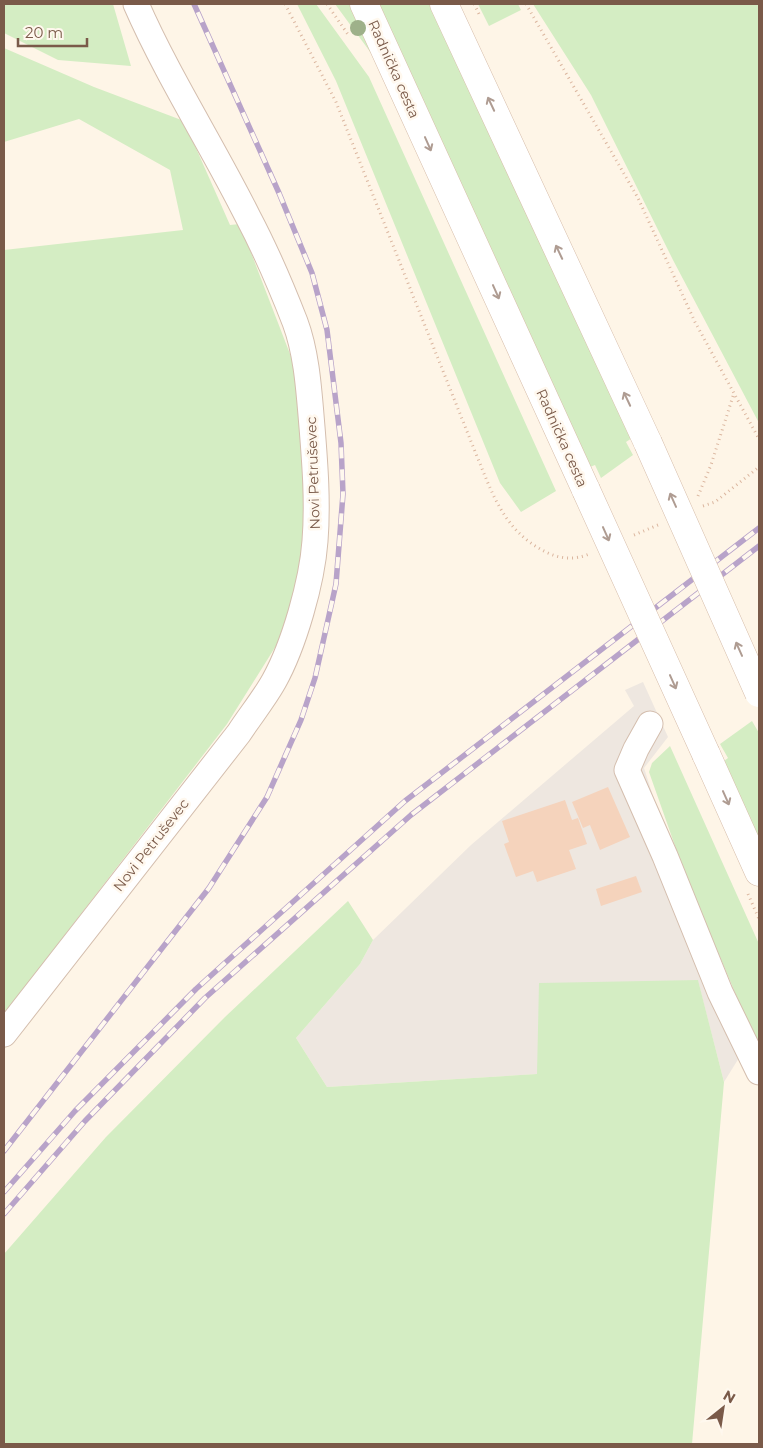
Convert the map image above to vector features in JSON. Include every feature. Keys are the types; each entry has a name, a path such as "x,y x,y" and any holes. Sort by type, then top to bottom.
{"main road":[{"name":"Radnička cesta","path":"364,4 759,872"},
{"path":"444,4 648,443 759,693"}],"street":[{"name":"Novi Petruševec","path":"4,1034 239,733 274,682 288,651 298,620 310,572 315,542 315,470 311,417 305,365 296,324 249,218 153,42 136,4"},
{"path":"650,724 627,770 665,856 720,992 759,1072"}],"path":[{"path":"285,4 336,102 496,501 515,531 536,547 557,557 578,558 596,551"},
{"path":"526,4 638,198 695,322 759,439"},
{"path":"696,502 711,465 734,392"},
{"path":"700,508 714,502 759,467"},
{"path":"631,536 666,522"}],"shaded area":[{"path":"643,682 668,737 644,768 671,852 752,1037 724,1082 698,981 538,1074 327,1087 296,1038 360,964 373,940 471,845 634,706 625,690"}],"green space":[{"path":"4,4 113,4 131,66 58,60 4,33"},
{"path":"297,4 316,4 369,77 556,491 521,512 500,483 336,81"},
{"path":"335,4 349,4 352,7 379,64"},
{"path":"376,4 430,4 444,26 632,438 626,442 633,455 601,478 595,465 590,467"},
{"path":"478,4 518,4 521,10 489,26"},
{"path":"533,4 759,4 759,423 673,260 591,95"},
{"path":"4,48 94,87 184,121 230,225 240,224 295,367 306,481 306,550 289,625 227,724 4,1014 4,250 183,230 170,170 79,119 4,142"},
{"path":"752,721 759,733 759,840 724,761 728,758 720,744"},
{"path":"670,746 759,944 759,1049 686,877 649,772 652,763"},
{"path":"348,901 373,940 360,964 296,1038 327,1087 537,1074 539,983 698,980 724,1082 692,1444 4,1444 4,1254 106,1137 225,1017"}],"building":[{"path":"608,787 630,837 600,850 590,825 583,828 572,802"},
{"path":"565,800 572,820 578,818 587,844 569,850 576,869 537,882 533,871 516,877 504,844 509,842 502,821"},
{"path":"636,876 642,892 601,906 596,889"}],"railway":[{"path":"4,1151 209,888 267,797 301,720 315,678 336,584 343,494 341,443 327,330 312,273 279,193 194,4"},
{"path":"4,1192 75,1111 196,989 405,801 759,528"},
{"path":"4,1214 85,1121 205,998 411,815 759,546"}]}
